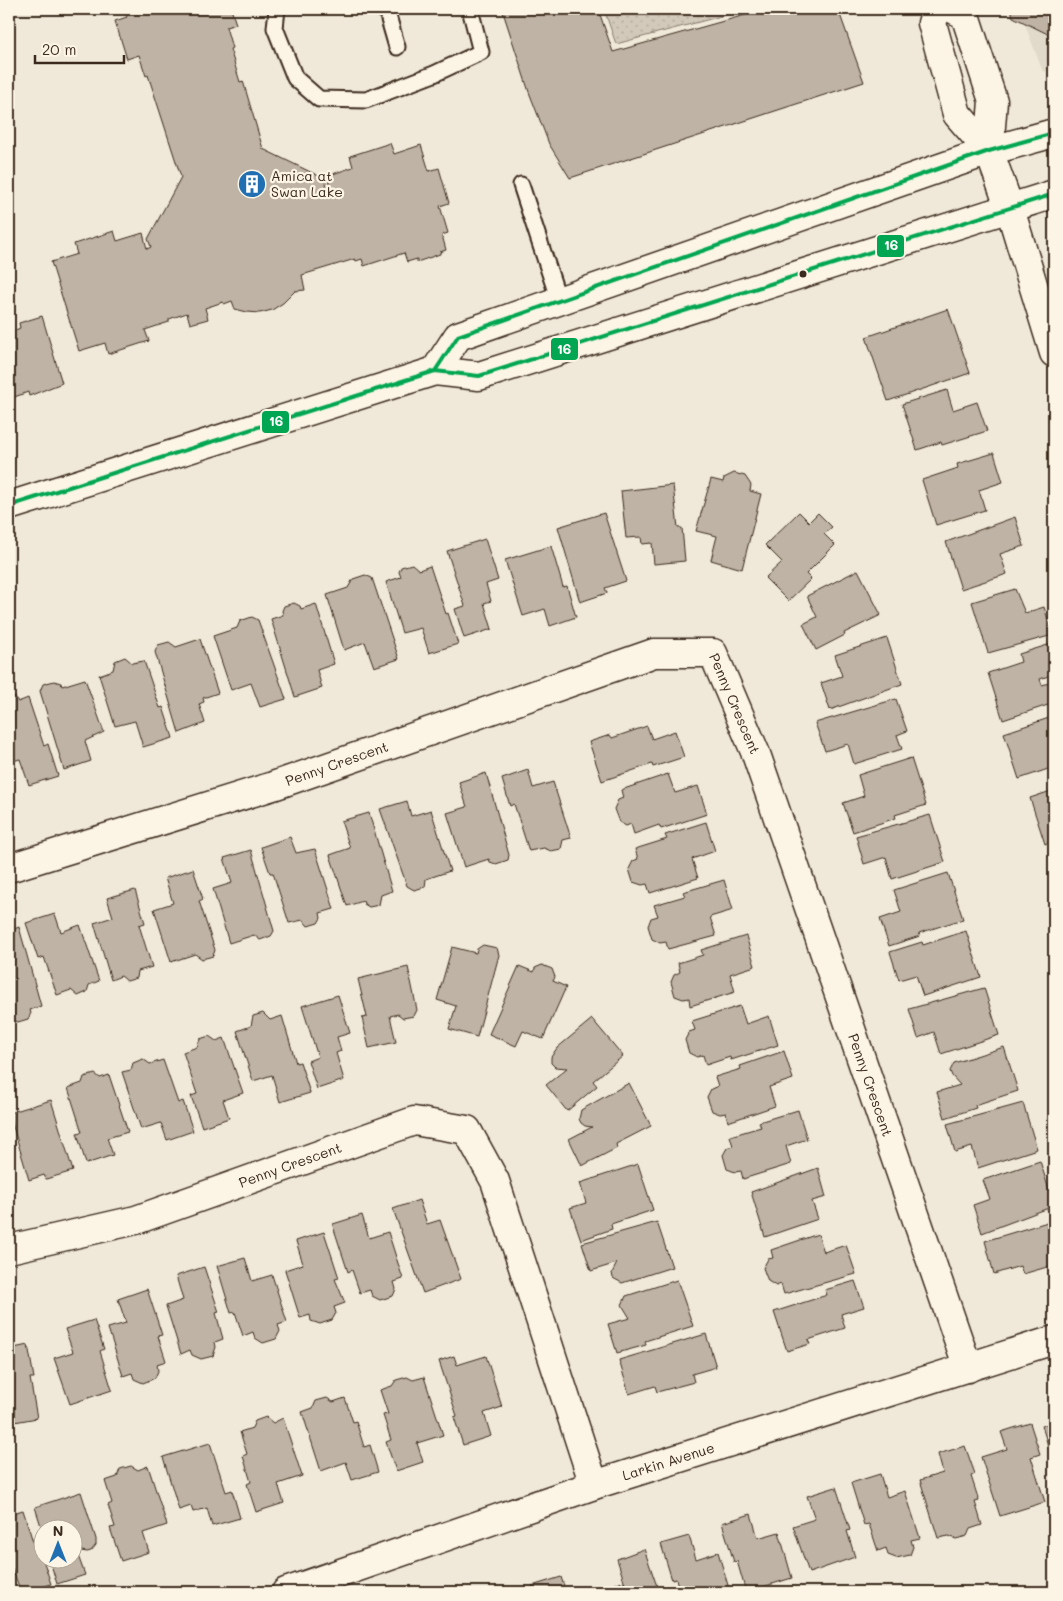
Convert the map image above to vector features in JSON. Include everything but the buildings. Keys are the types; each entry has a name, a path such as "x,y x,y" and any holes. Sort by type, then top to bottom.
{"street":[{"path":"937,9 932,23 957,114 989,151 1010,209 1054,353"},
{"path":"954,9 964,15 993,101 989,151"},
{"path":"435,371 458,336 989,151 1054,133"},
{"path":"9,506 435,371 479,376 1054,194"},
{"name":"Penny Crescent","path":"9,868 273,786 654,653 713,653 756,754 968,1368"},
{"name":"Penny Crescent","path":"9,1249 136,1220 414,1121 467,1130 495,1181 594,1485"},
{"name":"Larkin Avenue","path":"286,1592 594,1485 1054,1340"}],"lane":[{"path":"276,9 275,28 295,78 319,99 366,100 434,74 481,52 470,9"},
{"path":"386,9 397,47"},
{"path":"521,185 559,301"}],"shaded area":[{"path":"604,9 748,9 616,44"},
{"path":"1019,9 1054,9 1054,68 1043,72"}],"transit line":[{"name":"16","path":"9,506 435,371 458,336 989,151 1054,133"},
{"name":"16","path":"399,382 435,371 479,376 1054,194"}],"place":[{"name":"Amica at Swan Lake","path":"252,184"}]}
